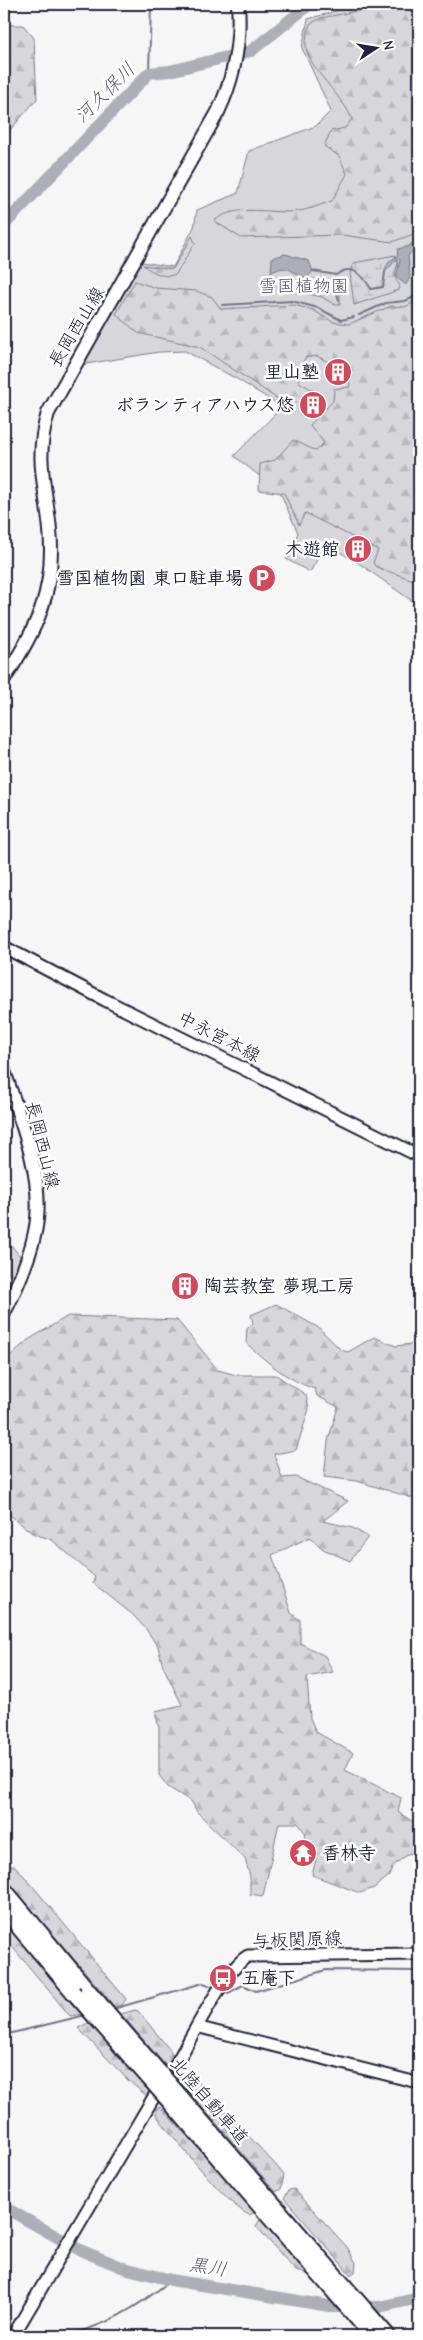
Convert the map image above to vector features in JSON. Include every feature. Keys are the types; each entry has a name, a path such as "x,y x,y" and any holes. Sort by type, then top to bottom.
{"highway":[{"name":"北陸自動車道","path":"4,1889 88,1990 177,2102 372,2336"},
{"name":"北陸自動車道","path":"4,1910 73,1992 338,2277 388,2336"}],"main road":[{"name":"長岡西山線","path":"4,679 32,632 47,597 52,557 40,447 41,435 48,414 218,112 231,82 235,63 238,4"},
{"name":"中永宮本線","path":"4,947 79,987 419,1156"},
{"name":"長岡西山線","path":"4,1071 30,1156 37,1186 38,1205 35,1232 4,1313"},
{"name":"与板関原線","path":"175,2066 220,1987 237,1964 248,1956 377,1956 419,1954"},
{"path":"4,2329 12,2336 80,2226 155,2095"}],"street":[{"path":"198,2027 419,2083"}],"green space":[{"name":"雪国植物園","path":"374,4 409,4 419,9 419,606 360,564 326,544 310,572 286,559 298,533 280,492 234,456 282,407 237,379 185,351 159,352 80,365 142,262 173,267 194,227 197,210 238,193 249,151 316,126 331,111 302,48 308,19 350,7"},
{"path":"393,4 402,4 419,12 419,232 392,242 342,235 241,238 214,221 223,215 233,212 255,210 298,211 332,201 347,174 339,156 324,146 331,131 345,128 352,119 308,55 306,41 310,24 321,18"},
{"path":"4,25 23,25 34,38 37,99 4,137"},
{"path":"192,236 195,243 176,274 162,275 143,265 173,269"},
{"path":"395,255 398,264 395,275 400,286 399,290 354,305 350,273 354,263"},
{"path":"321,278 325,284 340,292 340,305 335,305 322,297 269,285 271,279 297,282"},
{"path":"135,281 156,288 196,291 212,297 221,309 294,305 313,310 333,322 349,324 391,306 405,307 419,299 419,582 376,567 373,563 378,550 305,513 299,525 284,493 259,490 260,464 275,460 293,440 316,451 324,443 310,425 333,401 334,389 350,387 348,362 328,362 317,356 305,358 298,376 299,382 313,390 301,403 276,398 200,347 138,333 116,314"},
{"path":"4,1237 22,1258 14,1276 4,1270"},
{"path":"276,1304 319,1328 341,1350 348,1352 374,1337 396,1346 419,1343 419,1500 357,1481 324,1477 328,1441 338,1407 317,1396 315,1389 296,1381 278,1370 246,1343 247,1329 253,1323 251,1315"},
{"path":"68,1316 177,1320 218,1370 236,1375 276,1375 306,1395 309,1409 296,1450 274,1454 282,1478 296,1477 348,1501 323,1521 353,1528 368,1537 350,1561 323,1549 310,1537 272,1555 291,1613 300,1620 300,1643 325,1656 333,1672 307,1677 310,1718 316,1732 353,1753 345,1770 401,1798 398,1812 419,1826 419,1857 409,1853 393,1866 389,1876 374,1888 360,1893 312,1875 318,1852 303,1845 306,1834 298,1823 279,1823 263,1896 250,1894 250,1876 245,1859 197,1812 192,1802 168,1787 159,1775 159,1728 155,1711 182,1705 163,1666 158,1647 146,1629 133,1615 93,1583 95,1577 52,1540 32,1533 4,1510 4,1361 28,1340"},
{"path":"5,1866 15,1866 31,1884 126,1999 122,2005 115,2007 4,1877"},
{"path":"4,1918 83,2014 70,2016 4,1937"},
{"path":"135,2010 138,2011 170,2050 172,2059 167,2067 121,2014"},
{"path":"90,2022 152,2093 148,2097 129,2081 78,2028"},
{"path":"191,2074 284,2175 281,2189 276,2192 176,2077"},
{"path":"160,2107 256,2211 250,2215 241,2210 216,2186 156,2115 156,2109"},
{"path":"294,2189 347,2247 356,2263 355,2272 351,2275 284,2198 289,2190"},
{"path":"261,2218 312,2275 296,2271 256,2226"}],"shaded area":[{"path":"416,240 413,251 408,256 410,277 406,285 396,277 400,260 397,259 385,272 385,269 388,263 397,257 398,249 409,246"},
{"path":"285,254 309,261 313,271 308,277 303,278 284,268 271,273 272,258"}],"waterway":[{"path":"149,73 151,4"},
{"name":"河久保川","path":"4,225 149,73 170,71 251,51 310,4"},
{"path":"313,271 336,275 352,270 361,275 371,289 383,287 385,272"},
{"path":"303,278 302,283 306,288 321,287 326,292"},
{"path":"321,287 336,290 339,300"},
{"path":"359,315 386,303 405,301 419,295"},
{"path":"222,305 292,301 318,308 341,320 354,317"},
{"path":"223,1990 228,1993 243,1985 256,1991 326,1970 419,1971"},
{"path":"113,2009 203,1983 216,1988"},
{"path":"4,2035 86,2015"},
{"name":"黒川","path":"4,2207 80,2250 124,2268 171,2280 335,2307 379,2307 419,2298"},
{"path":"31,2336 68,2334 100,2325 137,2305 171,2280"}],"place":[{"name":"里山塾","path":"338,372"},
{"name":"ボランティアハウス悠","path":"313,405"},
{"name":"木遊館","path":"358,549"},
{"name":"雪国植物園 東口駐車場","path":"262,578"},
{"name":"陶芸教室 夢現工房","path":"185,1286"},
{"name":"香林寺","path":"303,1853"},
{"name":"五庵下","path":"223,1978"}]}
